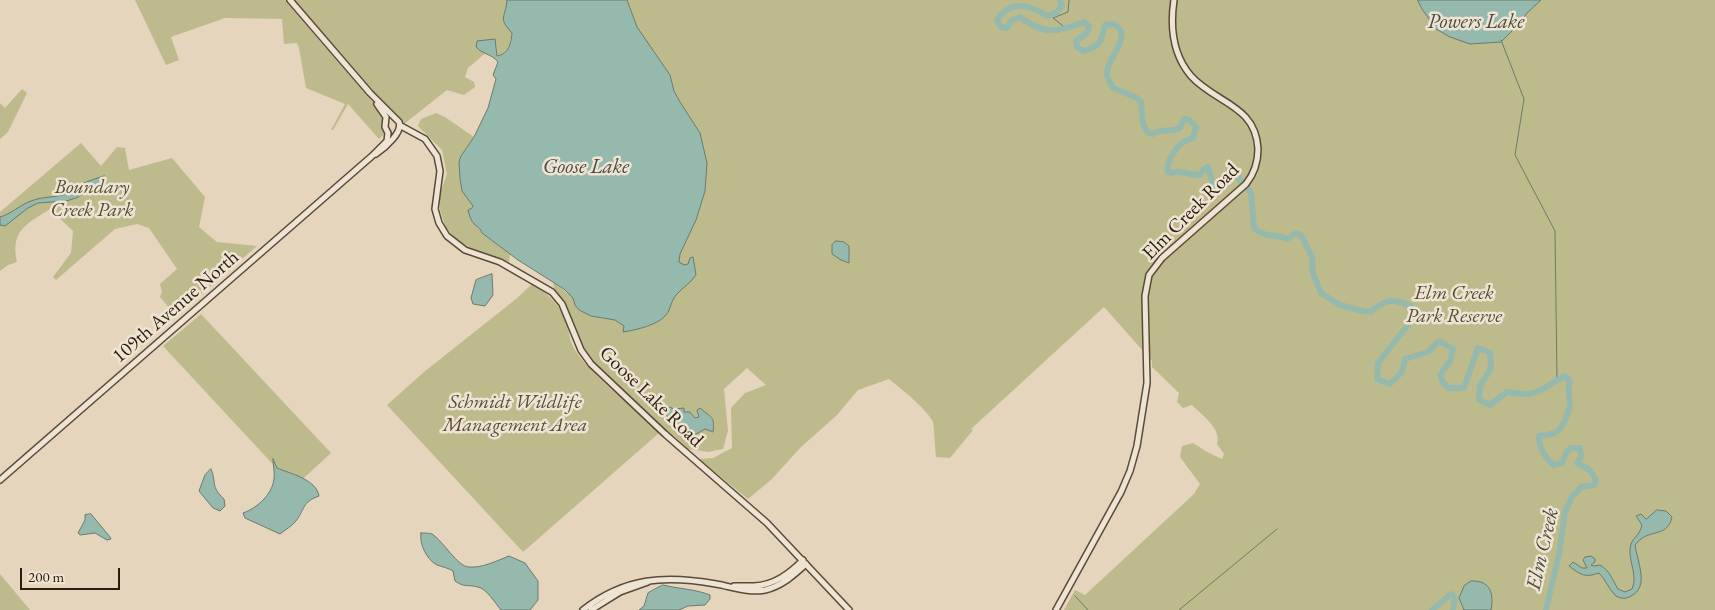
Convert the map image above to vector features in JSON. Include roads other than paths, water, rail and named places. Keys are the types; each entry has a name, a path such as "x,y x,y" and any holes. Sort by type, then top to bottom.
{"street":[{"path":"290,0 370,93 399,122 401,126 397,133"},
{"name":"Elm Creek Road","path":"1056,610 1121,492 1130,471 1137,446 1147,383 1145,296 1149,275 1162,258 1241,189 1250,178 1258,156 1258,146 1254,131 1244,114 1203,87 1183,64 1173,36 1174,0"},
{"path":"370,93 385,115 387,122 385,127 388,133 418,135"},
{"path":"387,122 395,119"},
{"name":"Goose Lake Road","path":"401,126 418,135 435,152 440,176 435,209 439,224 447,236 465,250 500,262 552,292 562,304 581,350 592,364 676,444 762,517 849,610"},
{"name":"109th Avenue North","path":"0,480 372,156 386,142 388,133"},
{"name":"109th Avenue North","path":"372,156 383,150 397,133"},
{"path":"584,610 599,598 635,582 688,579 730,586 756,586 774,582 805,562"},
{"path":"591,610 620,592 650,581"}],"water":[{"name":"Goose Lake","path":"507,0 627,0 637,27 670,75 674,91 700,133 707,163 705,191 696,220 680,254 679,262 684,265 688,264 690,258 693,257 696,275 675,296 666,315 652,324 623,332 624,326 615,320 591,316 579,310 573,298 564,289 518,260 482,233 470,218 468,210 473,206 462,191 459,162 488,108 496,79 493,75 498,62 476,47 477,41 495,39 497,56 507,50 512,33 507,28 504,20"},
{"name":"Powers Lake","path":"1418,0 1541,0 1501,42 1470,44 1450,37 1436,29"},
{"path":"104,176 102,183 76,198 66,201 38,203 28,208 5,226 0,225 0,217 27,203 36,199 69,193 80,185"},
{"path":"836,241 844,242 849,246 849,263 832,254 832,245"},
{"path":"492,274 493,295 485,306 473,304 471,298 476,280"},
{"path":"644,396 652,396 656,402 674,409 684,408 684,412 690,412 695,418 699,417 697,410 700,408 713,420 713,432 705,429 691,437 670,422 663,410 648,403"},
{"path":"273,459 277,468 302,478 313,485 319,496 309,501 296,521 280,534 245,518 243,513 263,500 273,485"},
{"path":"211,469 215,487 224,499 225,506 220,511 213,508 199,491 205,475"},
{"path":"1657,510 1666,511 1672,517 1664,530 1646,536 1635,545 1641,580 1637,592 1631,596 1620,598 1616,596 1599,573 1583,575 1569,566 1573,562 1582,568 1587,568 1583,560 1585,557 1591,556 1595,559 1595,562 1591,565 1603,567 1618,589 1625,592 1632,589 1634,574 1630,549 1642,525 1636,516 1641,514 1646,519"},
{"path":"91,514 111,539 107,540 95,533 80,535 78,533 85,520 85,515"},
{"path":"421,533 432,534 465,566 489,564 509,556 525,563 538,581 538,600 530,610 501,610 485,590 458,583 455,581 453,571 433,563 423,547"},
{"path":"1471,581 1483,583 1490,589 1492,599 1491,610 1464,610 1459,598 1464,586"},
{"path":"663,585 704,593 710,595 710,599 705,605 688,606 679,610 639,610 644,606 648,593"}],"waterway":[{"name":"Elm Creek","path":"1060,0 1062,6 1056,13 1047,16 1033,9 1020,6 1008,9 997,20 1001,27 1007,28 1011,21 1020,17 1044,30 1058,30 1084,22 1089,26 1087,33 1076,41 1077,47 1083,51 1097,45 1105,25 1114,24 1120,29 1122,35 1108,68 1108,78 1113,88 1135,97 1141,102 1143,123 1147,132 1153,134 1180,128 1184,119 1189,120 1196,127 1193,138 1182,143 1171,156 1167,168 1168,172 1200,175 1208,167 1214,188 1220,188 1228,181 1229,171 1234,170 1240,181 1245,183 1251,193 1254,228 1263,234 1287,239 1296,233 1301,235 1312,257 1313,273 1321,293 1340,305 1370,312 1389,301 1411,306 1411,321 1378,363 1377,379 1390,384 1402,372 1405,359 1428,352 1439,341 1453,349 1450,361 1440,375 1448,388 1464,388 1478,348 1490,353 1491,368 1480,386 1479,400 1490,405 1507,392 1533,393 1565,376 1570,382 1568,390 1570,405 1566,419 1555,433 1539,436 1541,448 1553,465 1562,463 1566,453 1571,448 1580,448 1581,457 1577,463 1590,470 1596,480 1594,485 1581,487 1572,497 1565,512 1559,554 1546,610"},
{"name":"Elm Creek","path":"1067,29 1053,18 1068,12 1069,0"},
{"path":"1501,40 1524,99 1515,155 1555,231 1557,380"},
{"path":"1179,610 1277,529"},
{"name":"Elm Creek","path":"1432,610 1451,594 1455,598 1453,610"},
{"path":"1075,596 1088,610"}],"park label":[{"name":"Boundary Creek Park","path":"92,200"},
{"name":"Elm Creek Park Reserve","path":"1454,306"},
{"name":"Schmidt Wildlife Management Area","path":"515,414"}]}
